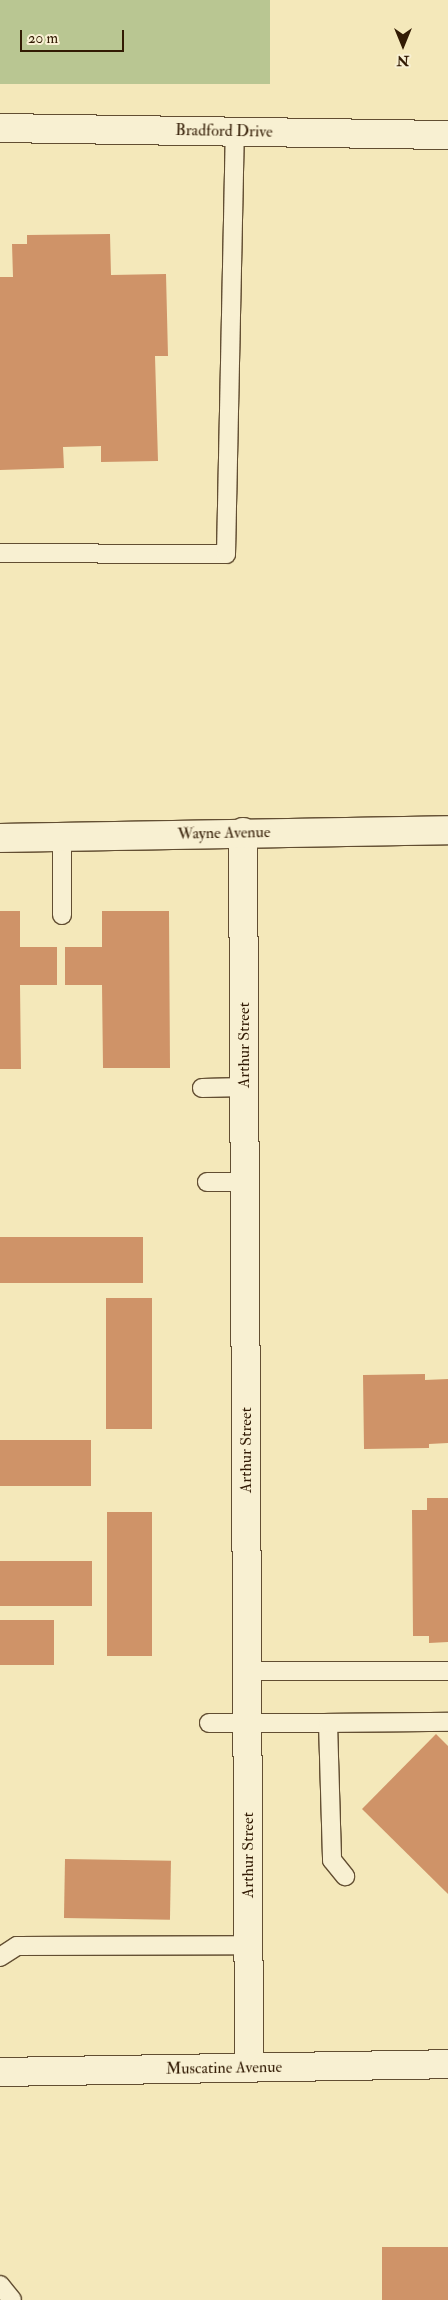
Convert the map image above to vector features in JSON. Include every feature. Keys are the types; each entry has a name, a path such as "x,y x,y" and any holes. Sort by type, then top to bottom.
{"street":[{"name":"Bradford Drive","path":"0,128 448,134"},
{"name":"Wayne Avenue","path":"0,838 243,832 448,830"},
{"name":"Arthur Street","path":"243,832 249,2068"},
{"name":"Muscatine Avenue","path":"0,2072 448,2064"}],"lane":[{"path":"0,553 226,554 235,131"},
{"path":"62,836 62,915"},
{"path":"202,1088 245,1087"},
{"path":"207,1182 245,1182"},
{"path":"248,1671 448,1670"},
{"path":"209,1723 448,1722"},
{"path":"328,1723 332,1860 345,1876"},
{"path":"0,1957 18,1946 249,1945"},
{"path":"0,2285 12,2300"}],"green space":[{"path":"0,0 270,0 270,84 0,84"}],"building":[{"path":"110,234 111,275 166,274 168,356 155,356 158,461 101,462 101,446 63,447 64,468 0,470 0,277 13,277 12,244 27,244 27,235"},
{"path":"0,911 20,911 20,947 57,947 57,985 20,985 21,1069 0,1069"},
{"path":"102,911 169,911 170,1068 103,1068 102,985 65,985 65,947 102,947"},
{"path":"0,1237 143,1237 143,1283 0,1283"},
{"path":"106,1298 152,1298 152,1429 106,1429"},
{"path":"425,1374 425,1380 448,1379 448,1443 429,1444 429,1448 364,1449 363,1375"},
{"path":"0,1440 91,1440 91,1486 0,1486"},
{"path":"427,1498 448,1498 448,1642 429,1643 429,1636 413,1636 412,1510 427,1510"},
{"path":"107,1512 152,1512 152,1656 107,1656"},
{"path":"0,1561 92,1561 92,1606 0,1606"},
{"path":"0,1620 54,1620 54,1665 0,1665"},
{"path":"436,1734 448,1746 448,1894 362,1809"},
{"path":"65,1859 171,1861 170,1920 64,1918"},
{"path":"382,2247 448,2247 448,2300 382,2300"}]}
